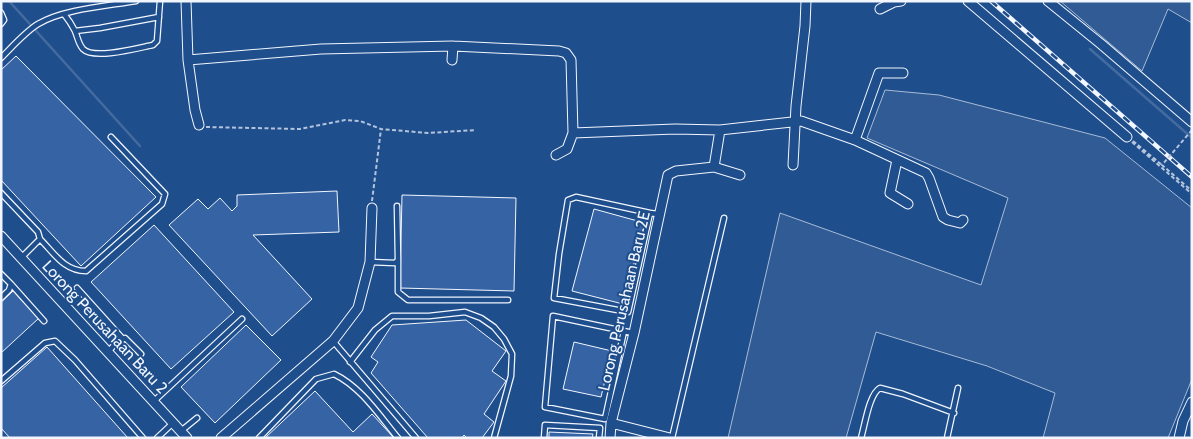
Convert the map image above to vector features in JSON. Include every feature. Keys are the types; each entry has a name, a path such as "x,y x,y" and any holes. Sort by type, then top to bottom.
{"street":[{"path":"186,1 188,60 199,125"},
{"path":"793,164 796,106 806,1"},
{"path":"880,9 894,2 901,1"},
{"path":"968,1 1127,137"},
{"path":"1048,1 1192,122"},
{"path":"188,60 321,49 452,46 514,48 566,53 571,60 573,133 567,149 556,155"},
{"path":"452,46 452,60"},
{"path":"855,140 876,76 884,72 903,73"},
{"path":"573,133 675,129 720,130 774,125 796,120 855,140 926,173 943,217 960,223 964,220"},
{"path":"720,130 714,167 740,175"},
{"path":"898,160 890,193 908,204"},
{"name":"Lorong Perusahaan Baru 2E","path":"610,438 629,332 654,214 666,180 671,173 714,167"},
{"path":"221,438 333,341 358,308 370,262 372,208"},
{"name":"Lorong Perusahaan Baru 2","path":"1,236 184,435"},
{"path":"1179,438 1183,421 1192,402"},
{"path":"611,424 671,438"}],"lane":[{"path":"1,58 37,25 51,18 136,1"},
{"path":"64,14 75,31 78,42 85,51 104,53 134,49 153,45 157,40 160,1"},
{"path":"1,13 4,20 1,24"},
{"path":"75,31 159,17"},
{"path":"1,193 38,232 40,239 65,266 77,271 86,271 162,204 165,194 111,137"},
{"path":"576,197 654,214 628,312 554,298 568,200 576,197"},
{"path":"397,206 398,292 408,300 508,300"},
{"path":"671,438 724,218"},
{"path":"21,258 40,239"},
{"path":"370,262 395,263 398,260"},
{"path":"1,274 44,321"},
{"path":"1,298 9,290 11,284"},
{"path":"77,288 123,338 141,354"},
{"path":"350,362 375,330 392,316 429,316 465,312 481,318 494,327 504,339 512,354 511,376 494,438"},
{"path":"553,316 629,332 605,419 546,407 553,316"},
{"path":"154,402 242,319"},
{"path":"108,352 123,338"},
{"path":"1,381 45,343 55,341 75,360 144,438"},
{"path":"333,341 416,438"},
{"path":"259,438 316,379 334,374 346,380 363,397 398,438"},
{"path":"861,438 876,390 880,388 903,394 954,413"},
{"path":"947,438 958,388"},
{"path":"184,435 197,418"},
{"path":"157,438 173,423"},
{"path":"544,438 545,425 600,428 599,438"}],"path":[{"path":"199,125 210,128 300,129 345,120 360,121 382,129 428,133 476,130"},
{"path":"372,208 375,172 382,129"},
{"path":"1162,165 1192,130"},
{"path":"1127,137 1192,194"},
{"path":"1139,144 1192,190"}],"shaded area":[{"path":"1060,1 1192,1 1192,23 1168,9 1142,71"},
{"path":"885,90 939,95 1105,138 1192,208 1192,379 1168,438 1043,438 1055,393 987,366 876,332 846,438 728,438 780,213 981,285 1008,198 867,138"}],"building":[{"path":"16,56 156,197 81,266 1,180 1,70"},
{"path":"337,191 339,232 253,235 312,299 272,336 169,225 198,199 208,209 220,198 232,211 237,206 237,195"},
{"path":"402,195 516,198 514,291 400,288"},
{"path":"594,209 645,223 623,304 572,291"},
{"path":"154,225 234,312 171,369 91,282"},
{"path":"13,291 39,318 1,353 1,302"},
{"path":"466,320 506,351 492,371 506,381 484,414 494,422 482,438 467,438 464,435 462,438 428,438 371,373 378,362 371,357 392,325"},
{"path":"246,325 281,360 215,423 181,387"},
{"path":"574,342 612,351 601,397 563,389"},
{"path":"47,347 128,438 10,438 1,428 1,388"},
{"path":"315,391 353,432 372,414 394,438 265,438"},
{"path":"549,432 593,434 592,438 549,438"}],"waterway":[{"path":"9,1 140,146"},
{"path":"1090,49 1192,138"}],"railway":[{"path":"991,1 1192,177"}]}
